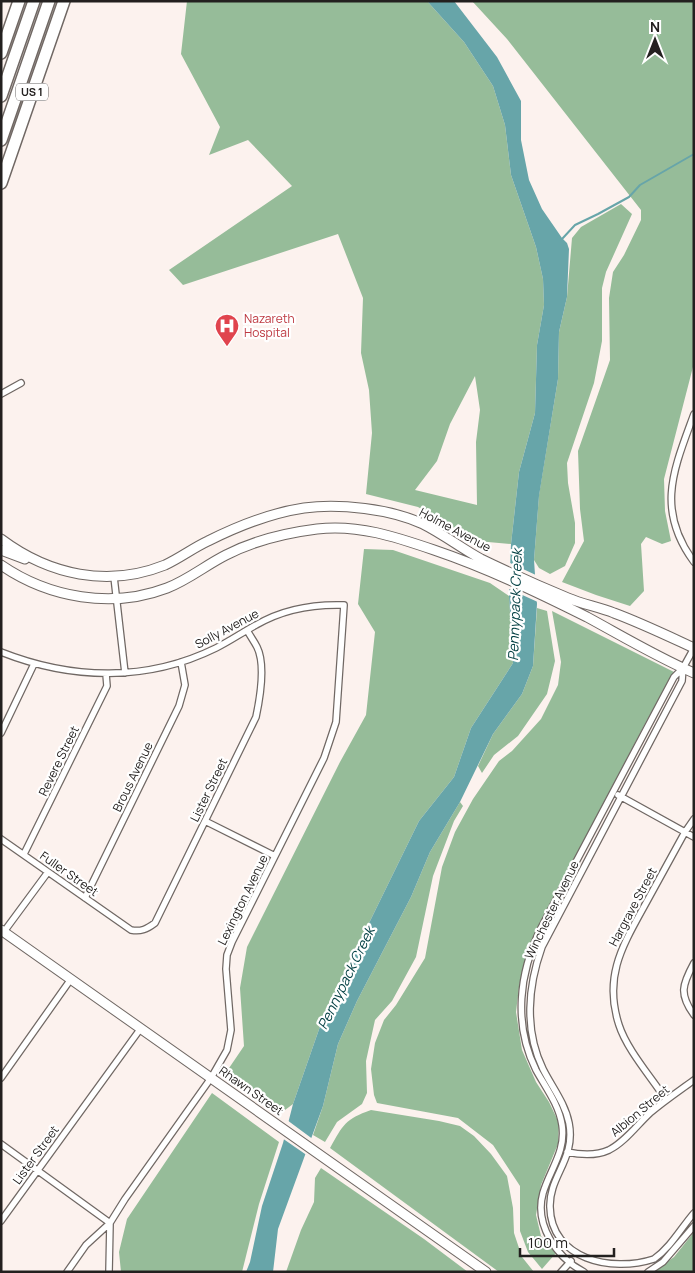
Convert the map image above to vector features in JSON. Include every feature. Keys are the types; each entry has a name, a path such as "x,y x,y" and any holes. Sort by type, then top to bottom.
{"highway":[{"path":"1,53 19,1"},
{"path":"26,24 28,1"},
{"name":"US 1","path":"1,96 34,1"},
{"name":"US 1","path":"1,140 6,113 49,1"},
{"name":"US 1","path":"1,183 64,1"}],"main road":[{"name":"Holme Avenue","path":"1,539 20,553 42,564 73,574 90,577 114,577 157,568 208,541 250,522 306,508 344,507 386,512 420,523 445,536 480,563"},
{"name":"Holme Avenue","path":"1,565 22,578 46,588 68,594 90,598 131,598 167,588 225,555 262,539 286,533 320,529 363,529 393,536 480,563 558,598 694,673"},
{"path":"1,550 22,559 42,564"},
{"name":"Holme Avenue","path":"558,598 616,613 694,648"},
{"name":"Rhawn Street","path":"2,932 486,1272"}],"street":[{"path":"1,394 21,383"},
{"path":"694,414 674,473 670,503 678,537 694,562"},
{"path":"114,577 126,673"},
{"name":"Solly Avenue","path":"1,652 34,664 69,671 106,674 126,673 182,662 215,649 272,617 300,608 315,605 344,605"},
{"name":"Lexington Avenue","path":"67,1272 86,1246 110,1224 211,1078 227,1050 231,1030 226,982 227,955 324,758 332,736 338,708 344,605"},
{"name":"Lister Street","path":"124,926 138,931 147,929 155,923 256,717 262,665 257,647 247,630"},
{"name":"Winchester Avenue","path":"683,668 682,681 559,913 542,947 535,967 530,1007 534,1042 543,1069 566,1113 571,1139 568,1153 554,1186 550,1205 559,1241 574,1257 585,1264 580,1271 564,1258 551,1241 546,1232 542,1216 542,1196 561,1151 564,1139 559,1113 536,1069 526,1044 522,1016 522,986 526,964 551,910 674,677 683,668 694,648"},
{"name":"Brous Avenue","path":"85,898 179,706 185,685 182,662"},
{"path":"1,733 34,664"},
{"name":"Revere Street","path":"24,854 106,686 106,674"},
{"path":"614,793 694,837"},
{"name":"Hargrave Street","path":"666,1100 626,1041 619,1026 612,994 613,978 622,946 694,819"},
{"path":"204,821 275,856"},
{"name":"Fuller Street","path":"1,838 124,926"},
{"path":"2,932 48,872"},
{"path":"551,910 559,913"},
{"path":"694,963 684,982 683,988 686,1003 694,1015"},
{"path":"1,1078 71,979"},
{"name":"Lister Street","path":"1,1221 141,1028"},
{"path":"526,1044 534,1042"},
{"name":"Albion Street","path":"561,1151 595,1154 609,1149 622,1140 666,1100 694,1080"},
{"path":"1,1144 110,1224 109,1272"},
{"path":"624,1272 655,1259 694,1213"},
{"path":"648,1272 663,1262 694,1226"},
{"path":"561,1272 574,1257"}],"green space":[{"path":"187,1 427,1 464,42 493,86 505,125 511,175 536,247 543,279 544,305 537,345 535,413 519,472 511,544 477,541 418,507 366,494 372,433 369,390 361,353 363,298 338,234 183,285 169,270 292,186 248,140 209,155 220,127 181,54","holes":["475,376 480,410 476,442 477,505 415,490 437,461 450,424"]},
{"path":"472,1 694,1 694,363 664,479 665,511 671,541 662,544 646,537 641,544 644,591 630,606 562,582 584,541 580,509 578,451 610,360 609,298 613,272 624,255 641,220 641,210 507,39"},
{"path":"621,204 632,214 606,272 602,288 602,341 594,383 567,463 568,483 575,523 575,543 565,566 550,574 539,568 534,560 539,495 558,379 559,332 567,297 572,238 581,227"},
{"path":"364,549 393,550 490,583 509,596 513,663 471,728 454,777 419,821 324,1015 293,1104 285,1110 225,1074 244,1046 240,988 247,947 340,762 366,715 375,632 358,604"},
{"path":"537,608 547,611 555,661 547,694 518,736 494,755 482,773 478,766 493,734 522,694 533,666"},
{"path":"552,611 674,672 537,930 526,956 519,987 516,1012 522,1050 536,1082 549,1102 559,1123 558,1144 541,1185 536,1215 541,1236 556,1253 542,1269 528,1252 520,1231 520,1186 493,1145 458,1118 377,1103 374,1095 371,1069 375,1043 384,1020 396,1005 425,958 442,867 455,832 473,799 499,761 512,751 541,719 558,685 561,662"},
{"path":"460,802 463,806 454,821 433,876 416,957 392,1001 375,1020 366,1061 367,1093 362,1104 337,1122 325,1142 313,1135 323,1106 338,1044 357,1001 411,897 430,852"},
{"path":"212,1093 279,1142 259,1204 242,1272 121,1272 119,1252 127,1219"},
{"path":"371,1110 460,1126 474,1136 491,1154 507,1176 513,1208 514,1233 522,1257 534,1272 499,1272 330,1148 338,1134 350,1120"},
{"path":"321,1168 424,1239 468,1272 286,1272 301,1230 314,1202 315,1178"},
{"path":"694,1232 694,1272 653,1272 674,1257"}],"water":[{"name":"Pennypack Creek","path":"427,1 454,1 497,57 521,101 521,140 529,180 542,209 567,243 569,249 567,297 559,332 558,379 539,496 534,560 537,604 533,666 522,694 493,734 460,802 430,852 411,897 357,1001 338,1044 323,1106 278,1229 273,1272 246,1272 250,1262 262,1206 283,1143 293,1104 324,1015 419,821 454,777 471,728 513,663 509,596 511,544 519,472 535,413 537,345 544,305 543,279 536,247 511,175 505,125 493,86 464,42"}],"pier":[{"path":"508,562 538,576 540,603 507,588"},
{"path":"287,1120 314,1140 308,1156 282,1138"}],"waterway":[{"path":"562,239 575,225 629,197 640,185 694,154"}],"place":[{"name":"Nazareth Hospital","path":"227,347"}]}
